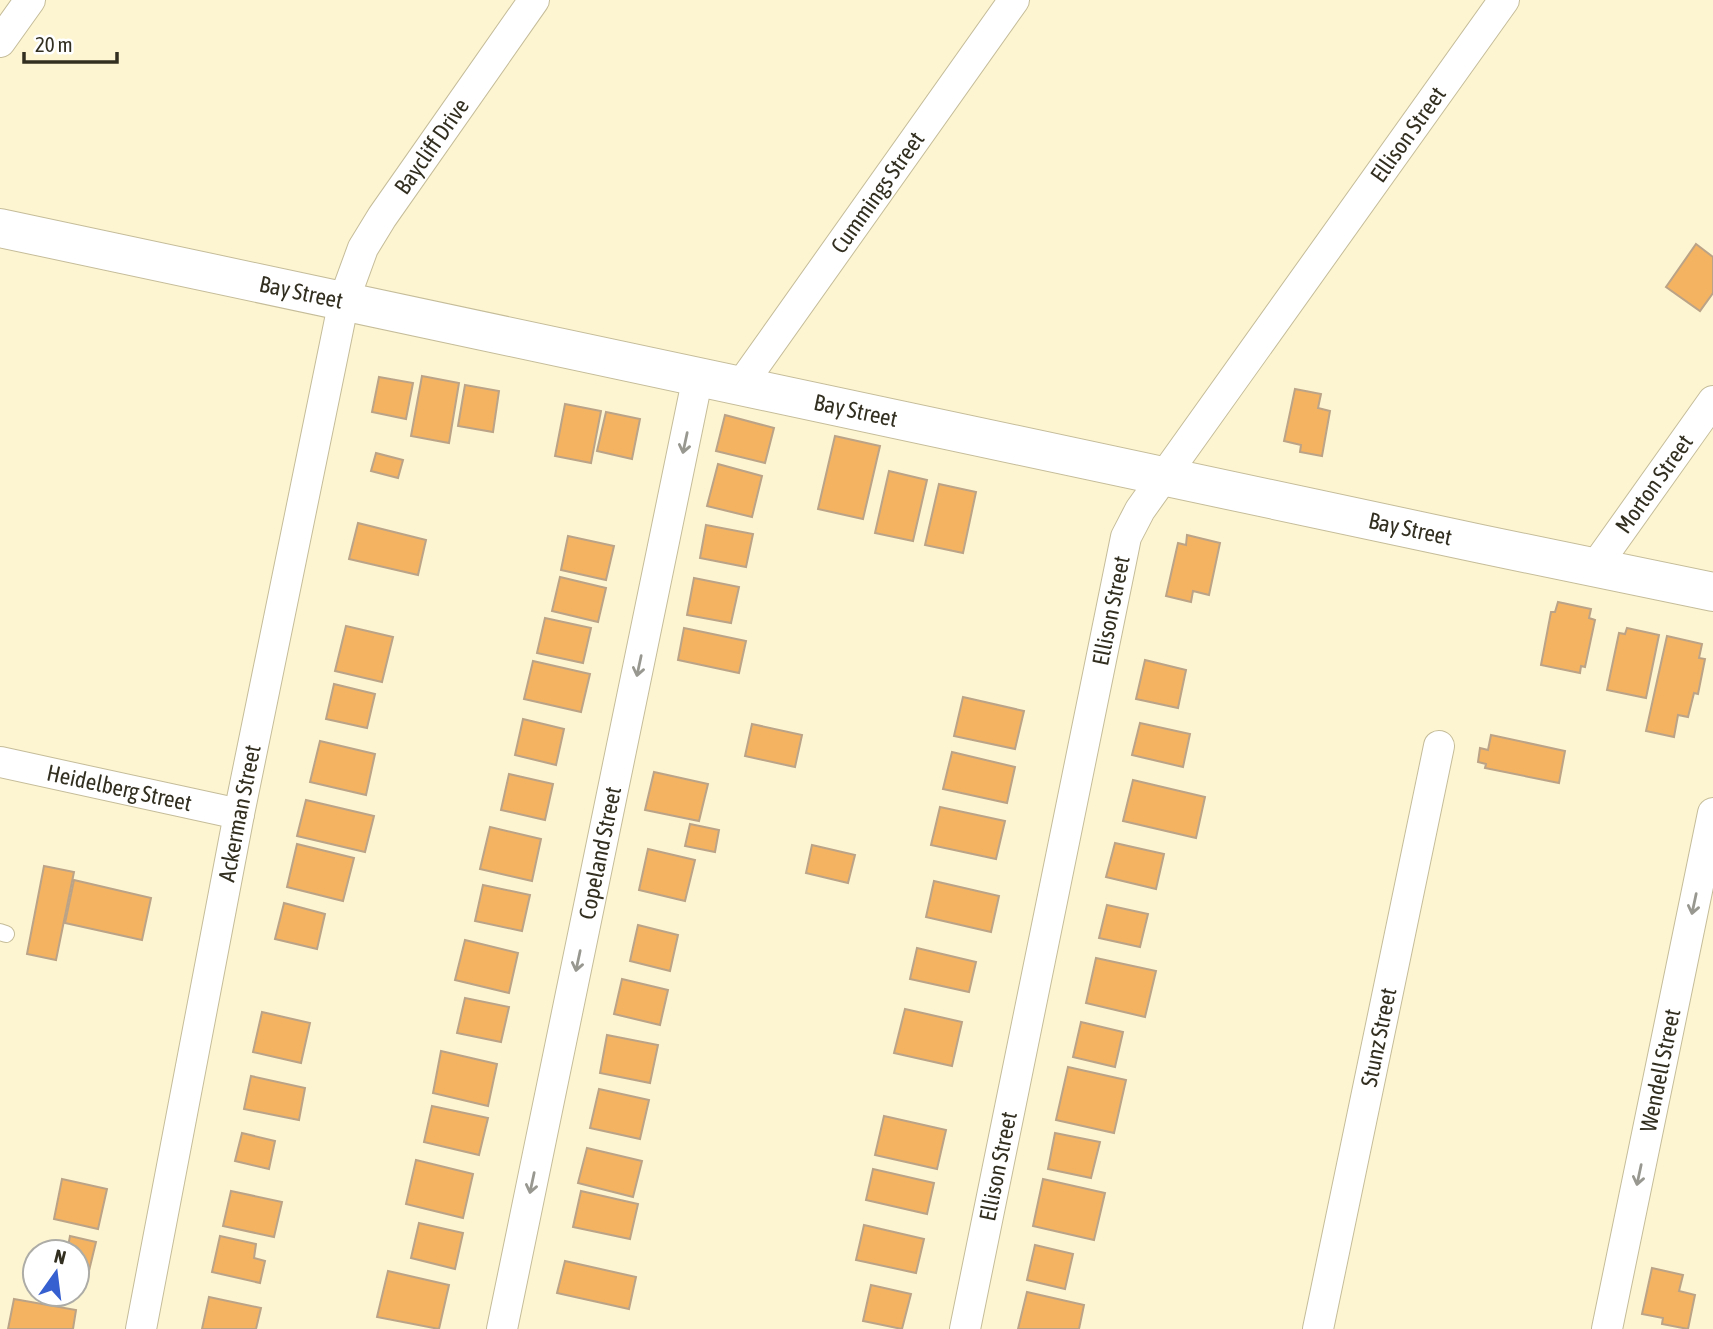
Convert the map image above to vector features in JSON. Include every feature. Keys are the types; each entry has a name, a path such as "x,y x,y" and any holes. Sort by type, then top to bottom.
{"street":[{"path":"0,42 30,0"},
{"name":"Baycliff Drive","path":"344,300 363,247 534,0"},
{"name":"Cummings Street","path":"741,385 1014,0"},
{"name":"Ellison Street","path":"965,1329 1126,537 1140,510 1504,0"},
{"name":"Bay Street","path":"0,228 1713,592"},
{"name":"Ackerman Street","path":"141,1329 239,814 344,300"},
{"name":"Copeland Street","path":"502,1329 698,376"},
{"name":"Morton Street","path":"1595,567 1713,401"},
{"name":"Stunz Street","path":"1318,1329 1439,747"},
{"name":"Heidelberg Street","path":"0,762 239,814"},
{"name":"Wendell Street","path":"1607,1329 1713,813"}],"building":[{"path":"1696,244 1713,257 1713,293 1700,311 1666,287"},
{"path":"422,376 459,383 449,443 411,436"},
{"path":"379,377 413,383 406,419 372,412"},
{"path":"465,385 499,391 493,432 458,426"},
{"path":"1295,389 1321,394 1318,408 1330,411 1322,456 1300,452 1301,445 1284,441"},
{"path":"565,404 601,411 591,463 555,456"},
{"path":"606,412 640,419 632,459 597,451"},
{"path":"725,415 774,428 765,463 716,451"},
{"path":"835,436 880,446 863,519 818,509"},
{"path":"376,453 403,460 398,478 371,471"},
{"path":"718,464 762,476 752,517 707,506"},
{"path":"889,471 927,480 913,541 875,533"},
{"path":"939,484 976,492 963,553 925,545"},
{"path":"358,523 426,540 418,575 349,559"},
{"path":"706,525 753,534 746,567 700,558"},
{"path":"1187,535 1220,543 1209,595 1193,591 1191,602 1166,596 1178,543 1186,545"},
{"path":"568,536 614,546 606,580 561,570"},
{"path":"560,577 606,588 598,622 552,611"},
{"path":"694,578 739,587 731,623 687,615"},
{"path":"1558,602 1591,609 1589,618 1595,620 1585,667 1581,666 1580,673 1541,665 1551,612 1555,612"},
{"path":"545,618 591,628 583,663 537,653"},
{"path":"346,626 393,637 382,682 335,671"},
{"path":"684,628 746,641 739,673 678,660"},
{"path":"1627,628 1659,635 1646,698 1607,690 1619,633 1625,634"},
{"path":"1667,636 1702,644 1699,658 1705,659 1698,694 1694,693 1688,717 1678,715 1674,737 1646,731"},
{"path":"1145,660 1186,670 1178,708 1136,699"},
{"path":"533,661 590,674 581,712 524,699"},
{"path":"334,684 375,694 367,728 326,719"},
{"path":"963,697 1024,711 1015,749 954,736"},
{"path":"523,719 564,729 556,765 515,755"},
{"path":"1140,723 1190,734 1183,767 1132,755"},
{"path":"752,724 802,735 795,767 745,756"},
{"path":"1491,735 1565,751 1559,783 1485,768 1486,764 1478,762 1480,748 1488,750"},
{"path":"320,741 375,754 366,795 310,782"},
{"path":"952,752 1015,767 1007,803 943,789"},
{"path":"654,772 708,784 699,821 645,810"},
{"path":"509,774 553,784 545,820 501,810"},
{"path":"1133,780 1205,797 1196,838 1123,821"},
{"path":"306,800 374,816 365,852 297,836"},
{"path":"940,807 1005,821 996,859 931,845"},
{"path":"690,824 719,830 715,852 685,846"},
{"path":"490,827 541,839 532,881 480,869"},
{"path":"1115,843 1164,854 1156,889 1106,877"},
{"path":"297,844 354,858 343,901 287,887"},
{"path":"812,845 855,855 848,883 806,873"},
{"path":"648,849 695,860 685,901 639,890"},
{"path":"44,866 74,872 56,960 27,954"},
{"path":"74,880 151,898 142,940 65,923"},
{"path":"934,881 999,896 991,932 926,917"},
{"path":"483,885 530,895 522,931 475,921"},
{"path":"284,903 325,914 317,949 275,939"},
{"path":"1107,905 1148,914 1140,947 1099,938"},
{"path":"638,925 678,935 670,971 630,961"},
{"path":"465,940 518,953 509,993 455,980"},
{"path":"917,948 976,962 969,992 910,979"},
{"path":"1096,958 1156,971 1145,1017 1086,1003"},
{"path":"622,979 668,990 660,1025 614,1014"},
{"path":"465,998 509,1007 501,1042 457,1033"},
{"path":"905,1009 962,1022 952,1066 894,1053"},
{"path":"262,1012 310,1023 301,1063 253,1052"},
{"path":"1081,1022 1123,1032 1115,1067 1073,1057"},
{"path":"607,1035 658,1045 650,1083 600,1073"},
{"path":"441,1051 497,1064 488,1106 433,1093"},
{"path":"1068,1067 1126,1080 1114,1133 1056,1120"},
{"path":"251,1076 305,1088 299,1120 244,1109"},
{"path":"599,1089 649,1100 640,1139 590,1128"},
{"path":"432,1106 488,1118 479,1155 424,1142"},
{"path":"884,1116 946,1130 937,1169 875,1155"},
{"path":"242,1133 275,1141 269,1169 235,1161"},
{"path":"1055,1133 1100,1142 1091,1178 1048,1169"},
{"path":"587,1148 642,1161 633,1197 578,1183"},
{"path":"416,1160 473,1174 463,1218 406,1204"},
{"path":"873,1169 934,1183 927,1214 866,1200"},
{"path":"62,1179 107,1189 98,1229 54,1219"},
{"path":"1043,1179 1105,1193 1094,1240 1033,1226"},
{"path":"231,1191 282,1202 274,1237 223,1226"},
{"path":"581,1191 638,1204 630,1239 573,1227"},
{"path":"419,1223 463,1233 455,1269 411,1258"},
{"path":"864,1225 924,1239 916,1273 856,1260"},
{"path":"220,1236 256,1244 254,1258 265,1261 260,1283 212,1272"},
{"path":"91,1241 96,1242 91,1263"},
{"path":"1035,1245 1073,1254 1065,1289 1027,1280"},
{"path":"565,1261 636,1277 629,1309 557,1293"},
{"path":"1652,1268 1683,1275 1679,1291 1695,1295 1688,1329 1662,1324 1663,1318 1642,1314"},
{"path":"388,1271 449,1285 439,1329 377,1317"},
{"path":"871,1285 911,1294 902,1329 863,1321"},
{"path":"1027,1292 1084,1305 1079,1329 1018,1329"},
{"path":"209,1297 261,1308 256,1329 202,1329"},
{"path":"14,1299 21,1300 21,1308 76,1310 73,1329 8,1329"}]}
